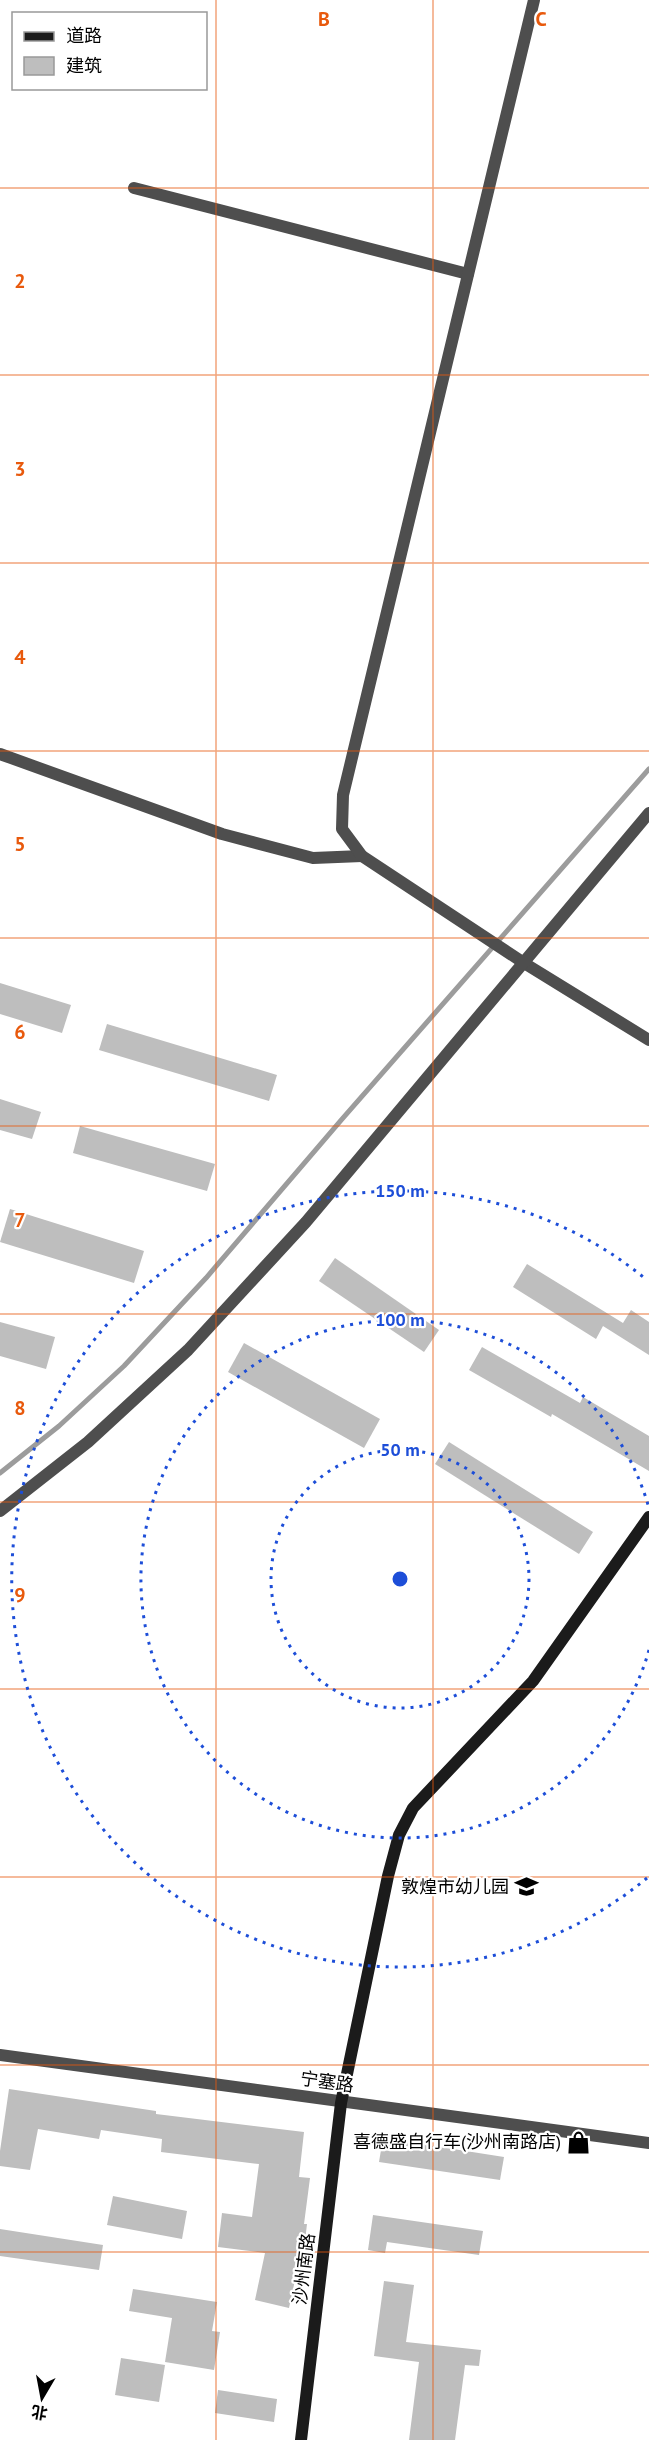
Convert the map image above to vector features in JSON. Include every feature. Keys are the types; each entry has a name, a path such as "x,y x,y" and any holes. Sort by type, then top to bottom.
{"main road":[{"name":"沙州南路","path":"302,2440 342,2103 388,1876 399,1835 413,1808 533,1681 649,1517"}],"street":[{"path":"534,0 343,795 342,829 362,856 524,963 649,1040"},
{"path":"134,188 468,274"},
{"path":"0,754 222,834 313,858 362,856"},
{"path":"0,1512 88,1442 188,1350 306,1222 649,813"},
{"name":"宁塞路","path":"0,2055 649,2144"}],"building":[{"path":"0,983 71,1005 62,1033 0,1014"},
{"path":"107,1024 277,1075 269,1101 99,1050"},
{"path":"0,1099 41,1112 32,1139 0,1130"},
{"path":"80,1126 215,1164 207,1191 73,1153"},
{"path":"10,1209 144,1251 134,1283 0,1242"},
{"path":"335,1258 439,1330 424,1352 319,1281"},
{"path":"527,1264 623,1323 631,1310 649,1322 649,1355 603,1326 596,1339 513,1287"},
{"path":"0,1322 55,1337 46,1369 0,1356"},
{"path":"244,1343 380,1419 364,1448 228,1372"},
{"path":"482,1347 580,1403 583,1397 649,1436 649,1471 552,1414 551,1417 469,1370"},
{"path":"449,1442 593,1532 579,1554 435,1464"},
{"path":"9,2089 156,2111 156,2114 304,2132 299,2177 310,2178 304,2224 307,2224 303,2258 300,2257 289,2308 255,2300 265,2253 218,2247 222,2213 252,2217 259,2164 161,2152 162,2139 101,2130 99,2139 38,2129 30,2170 0,2166"},
{"path":"383,2138 504,2157 500,2180 379,2162"},
{"path":"113,2196 187,2211 182,2239 107,2225"},
{"path":"373,2215 483,2231 479,2255 387,2242 385,2253 368,2250"},
{"path":"0,2229 103,2245 99,2270 0,2256"},
{"path":"384,2281 414,2285 406,2342 481,2350 479,2366 465,2365 455,2440 409,2440 419,2362 374,2356"},
{"path":"133,2289 217,2302 212,2331 220,2332 214,2370 165,2362 172,2318 129,2311"},
{"path":"121,2358 165,2365 159,2402 115,2395"},
{"path":"218,2390 277,2399 274,2422 215,2413"}],"waterway":[{"path":"0,1473 59,1426 124,1366 206,1278 649,769"}],"place":[{"name":"敦煌市幼儿园","path":"527,1887"},
{"name":"喜德盛自行车(沙州南路店)","path":"579,2142"}]}
